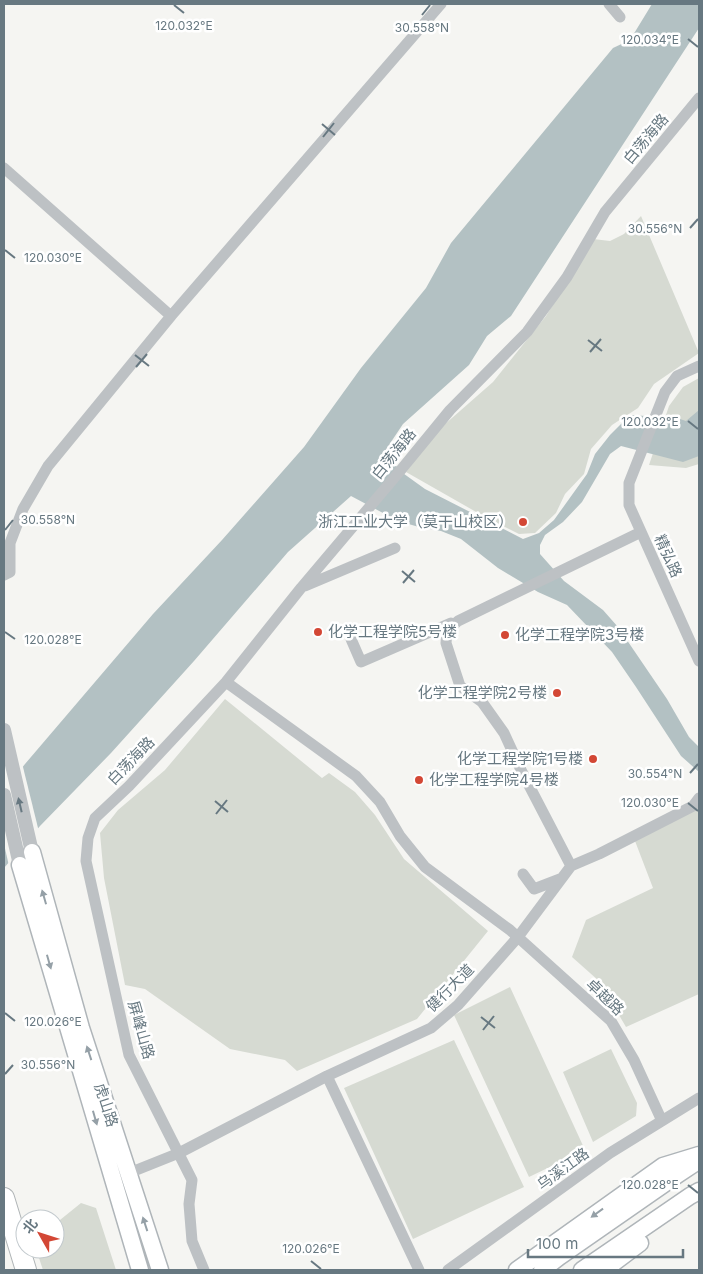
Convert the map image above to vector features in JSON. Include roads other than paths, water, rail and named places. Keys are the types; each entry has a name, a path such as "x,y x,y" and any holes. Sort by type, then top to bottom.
{"highway":[{"path":"4,1198 26,1270"}],"main road":[{"name":"虎山路","path":"32,852 82,1028 160,1270"},
{"name":"虎山路","path":"20,865 140,1270"},
{"path":"517,1270 663,1166 699,1155"},
{"path":"542,1270 699,1160"},
{"path":"582,1270 696,1195"},
{"path":"604,1270 696,1195"}],"street":[{"path":"4,576 10,572 10,543 23,509 48,466 172,316 441,4"},
{"path":"608,4 620,17"},
{"name":"白荡海路","path":"95,818 129,786 226,682 301,588 450,410 527,332 567,277 604,212 699,98"},
{"path":"4,168 172,316"},
{"name":"精弘路","path":"699,366 677,376 665,392 629,483 629,505 699,661"},
{"path":"351,639 361,662 458,621 641,532"},
{"path":"301,588 395,548"},
{"path":"458,621 446,631 446,644 460,686 482,702 504,733 571,866"},
{"name":"卓越路","path":"226,682 356,776 380,802 400,836 425,866 518,937 612,1021 634,1060 662,1121"},
{"path":"4,730 9,759 32,852"},
{"path":"4,796 20,865"},
{"name":"健行大道","path":"128,1173 179,1153 327,1076 431,1028 458,1006 518,937 571,866 693,806 699,798"},
{"name":"屏峰山路","path":"95,818 88,838 86,862 129,1055 192,1180 189,1204 192,1241 204,1270"},
{"path":"523,874 534,890 561,878"},
{"path":"327,1076 419,1270"},
{"name":"乌溪江路","path":"448,1270 610,1153 699,1098"}],"place":[{"name":"浙江工业大学（莫干山校区）","path":"523,522"},
{"name":"化学工程学院5号楼","path":"318,632"},
{"name":"化学工程学院3号楼","path":"505,635"},
{"name":"化学工程学院2号楼","path":"557,693"},
{"name":"化学工程学院1号楼","path":"593,759"},
{"name":"化学工程学院4号楼","path":"419,780"}]}
